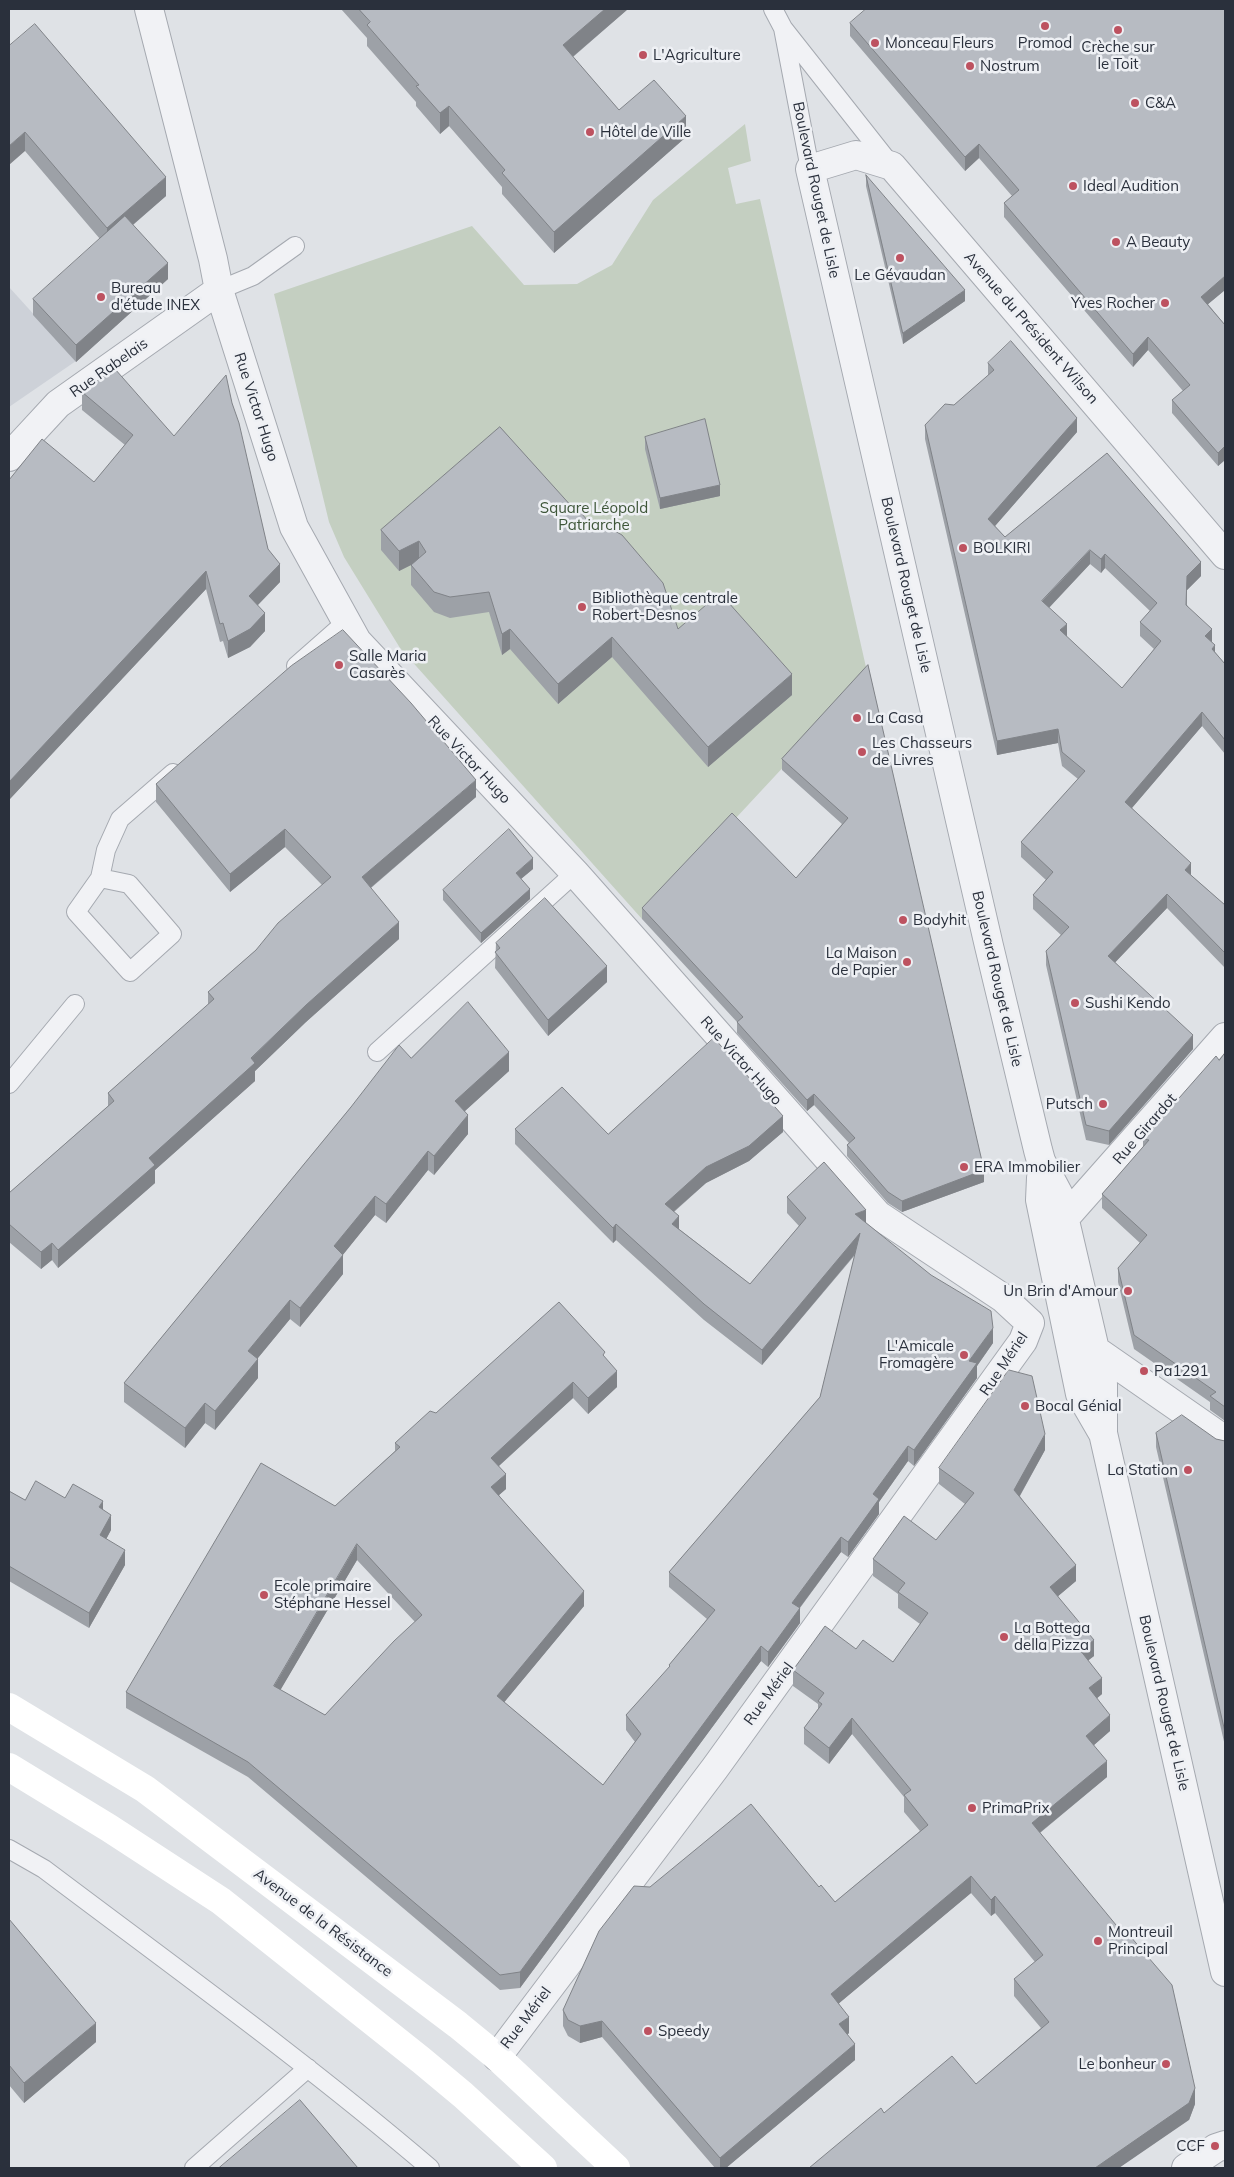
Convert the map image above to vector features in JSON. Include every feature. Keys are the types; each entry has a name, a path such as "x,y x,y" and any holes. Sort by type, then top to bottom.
{"main road":[{"name":"Avenue de la Résistance","path":"9,1707 145,1789 458,2024 497,2057 616,2168"},
{"path":"9,1767 109,1828 221,1901 422,2060 543,2168"}],"street":[{"name":"Rue Victor Hugo","path":"149,9 211,249 219,290 294,527 357,641 575,873 878,1215 1003,1298 1030,1323"},
{"path":"810,169 856,155 892,166"},
{"name":"Avenue du Président Wilson","path":"892,166 1225,555"},
{"name":"Boulevard Rouget de Lisle","path":"810,169 989,946 1041,1161 1059,1195 1103,1384 1103,1433 1225,1972"},
{"name":"Rue Rabelais","path":"9,457 58,404 219,290"},
{"name":"Rue Girardot","path":"1064,1219 1225,1037"},
{"name":"Boulevard Rouget de Lisle","path":"1041,1161 1040,1200 1080,1394 1103,1433"},
{"path":"1030,1323 1063,1317"},
{"name":"Rue Mériel","path":"497,2057 646,1862 1017,1349 1028,1332 1030,1323"},
{"path":"1094,1349 1225,1440"},
{"path":"1186,2168 1225,2144"}],"lane":[{"name":"Boulevard Rouget de Lisle","path":"773,9 782,28 810,169"},
{"path":"782,28 892,166"},
{"path":"219,290 253,276 295,246"},
{"path":"285,675 346,622"},
{"path":"100,878 129,884 172,934 130,972 76,912 100,878 106,850 120,819 188,760"},
{"path":"376,1052 575,873"},
{"path":"9,1084 75,1004"},
{"path":"9,1849 44,1869 308,2068 369,2116 430,2168"},
{"path":"194,2168 308,2068"}],"shaded area":[{"path":"9,287 76,361 9,407"}],"green space":[{"name":"Square Léopold Patriarche","path":"745,124 751,161 728,168 736,204 760,199 868,676 642,919 400,648 344,557 329,522 274,294 472,226 524,285 577,284 612,265 653,200"}],"building":[{"name":"Hôtel de Ville","path":"359,9 605,9 563,45 619,110 654,80 686,116 554,232 502,173 505,170 449,106 440,113 416,86 419,85 367,25 370,22"},
{"path":"866,9 1225,9 1225,276 1201,297 1225,325 1225,446 1218,453 1172,400 1190,385 1148,337 1133,354 1004,203 1019,190 979,144 965,157 850,23"},
{"path":"35,24 166,177 107,228 25,132 9,146 9,46"},
{"path":"866,175 965,290 903,333"},
{"name":"Bureau d'étude INEX","path":"125,216 168,263 76,345 33,299"},
{"path":"1011,341 1077,418 988,519 1005,537 1107,453 1201,562 1187,576 1186,605 1212,629 1205,636 1215,645 1212,649 1225,664 1225,740 1202,712 1125,802 1191,863 1185,870 1225,905 1225,953 1167,894 1108,956 1193,1035 1109,1131 1086,1125 1046,951 1069,927 1033,895 1053,872 1021,842 1085,771 1062,752 1058,729 997,741 925,425 945,404 954,405 994,370 988,363","holes":["1090,550 1101,559 1105,554 1157,603 1140,622 1161,641 1122,688 1060,630 1067,624 1042,601"]},
{"path":"115,369 174,436 226,375 268,549 280,564 249,596 265,613 250,629 228,641 223,623 220,624 206,571 9,782 9,480 42,439 94,482 133,435 82,392"},
{"path":"705,419 720,485 660,498 645,437"},
{"name":"Bibliothèque centrale Robert-Desnos","path":"500,427 573,508 575,506 595,529 613,530 622,535 663,583 678,629 720,593 792,674 708,747 612,637 558,684 510,629 502,634 489,592 450,597 434,592 411,565 426,552 419,541 399,551 381,530"},
{"path":"343,630 411,703 476,780 362,877 399,922 306,1005 251,1058 255,1063 149,1158 155,1165 58,1250 52,1243 41,1252 9,1224 9,1193 114,1101 108,1093 214,999 208,992 256,950 278,923 331,877 285,829 230,874 156,784 291,666"},
{"path":"868,665 984,1170 902,1201 888,1192 847,1145 855,1138 814,1094 807,1100 737,1022 743,1017 642,908 732,813 796,878 848,818 782,759"},
{"path":"509,829 533,858 516,873 530,889 481,933 443,890"},
{"path":"545,898 607,966 548,1020 495,952 500,948 496,943"},
{"path":"468,1002 509,1052 455,1101 468,1115 434,1156 428,1151 386,1204 375,1196 334,1246 343,1255 300,1308 290,1300 248,1351 258,1359 215,1411 205,1403 185,1428 124,1383 351,1107 399,1045 411,1058"},
{"path":"714,1038 783,1116 749,1146 706,1167 665,1204 679,1216 672,1224 750,1284 806,1218 787,1197 824,1162 866,1210 855,1214 931,1275 991,1311 993,1328 969,1361 977,1363 914,1450 908,1446 873,1494 879,1499 848,1542 841,1537 792,1603 800,1608 768,1652 761,1646 520,1972 500,1975 248,1762 126,1692 261,1463 335,1506 400,1447 395,1443 430,1411 436,1413 559,1302 605,1352 603,1355 617,1371 588,1398 573,1382 491,1458 506,1474 491,1487 584,1591 497,1696 603,1785 641,1734 626,1715 670,1666 715,1610 669,1572 820,1397 860,1233 762,1350 704,1304 616,1224 613,1228 515,1129 562,1087 608,1134","holes":["357,1544 422,1615 394,1641 325,1715 274,1686"]},
{"path":"1225,1053 1225,1407 1210,1396 1216,1392 1134,1335 1118,1268 1147,1235 1102,1194 1149,1140 1143,1139 1216,1056 1219,1060"},
{"path":"1009,1370 1032,1376 1045,1434 1014,1490 1076,1565 1050,1587 1094,1640 1080,1650 1102,1678 1089,1688 1110,1715 1086,1736 1107,1761 1032,1823 1121,1931 1124,1929 1172,1985 1195,2088 1189,2103 1095,2168 809,2168 881,2108 884,2113 952,2056 976,2084 1049,2022 1014,1979 1043,1955 995,1896 991,1900 971,1876 831,1994 849,2017 839,2024 855,2044 720,2158 602,2021 580,2026 568,2020 563,2010 599,1931 634,1886 650,1887 751,1804 819,1887 821,1885 835,1902 928,1825 904,1795 911,1790 852,1718 829,1748 804,1728 822,1704 818,1701 824,1693 793,1670 825,1626 856,1649 863,1640 893,1662 928,1613 898,1592 905,1583 873,1559 904,1516 936,1540 974,1493 939,1468"},
{"path":"1182,1415 1216,1439 1225,1441 1225,1732 1156,1433"},
{"path":"36,1481 65,1498 73,1484 103,1501 99,1507 111,1515 100,1535 125,1550 89,1613 9,1566 9,1491 25,1500"},
{"path":"9,1919 96,2023 24,2083 9,2065"},
{"path":"300,2100 358,2168 219,2168"}],"place":[{"name":"Promod","path":"1045,26"},
{"name":"Crèche sur le Toit","path":"1118,30"},
{"name":"Monceau Fleurs","path":"875,43"},
{"name":"L'Agriculture","path":"643,55"},
{"name":"Nostrum","path":"970,66"},
{"name":"C&A","path":"1135,103"},
{"name":"Hôtel de Ville","path":"590,132"},
{"name":"Ideal Audition","path":"1073,186"},
{"name":"A Beauty","path":"1116,242"},
{"name":"Le Gévaudan","path":"900,258"},
{"name":"Bureau d'étude INEX","path":"101,297"},
{"name":"Yves Rocher","path":"1165,303"},
{"name":"BOLKIRI","path":"963,548"},
{"name":"Bibliothèque centrale Robert-Desnos","path":"582,607"},
{"name":"Salle Maria Casarès","path":"339,665"},
{"name":"La Casa","path":"857,718"},
{"name":"Les Chasseurs de Livres","path":"862,752"},
{"name":"Bodyhit","path":"903,920"},
{"name":"La Maison de Papier","path":"907,962"},
{"name":"Sushi Kendo","path":"1075,1003"},
{"name":"Putsch","path":"1103,1104"},
{"name":"ERA Immobilier","path":"964,1167"},
{"name":"Un Brin d'Amour","path":"1128,1291"},
{"name":"L'Amicale Fromagère","path":"964,1355"},
{"name":"Pa1291","path":"1144,1371"},
{"name":"Bocal Génial","path":"1025,1406"},
{"name":"La Station","path":"1188,1470"},
{"name":"Ecole primaire Stéphane Hessel","path":"264,1595"},
{"name":"La Bottega della Pizza","path":"1004,1637"},
{"name":"PrimaPrix","path":"972,1808"},
{"name":"Montreuil Principal","path":"1098,1941"},
{"name":"Speedy","path":"648,2031"},
{"name":"Le bonheur","path":"1166,2064"},
{"name":"CCF","path":"1215,2146"}]}
